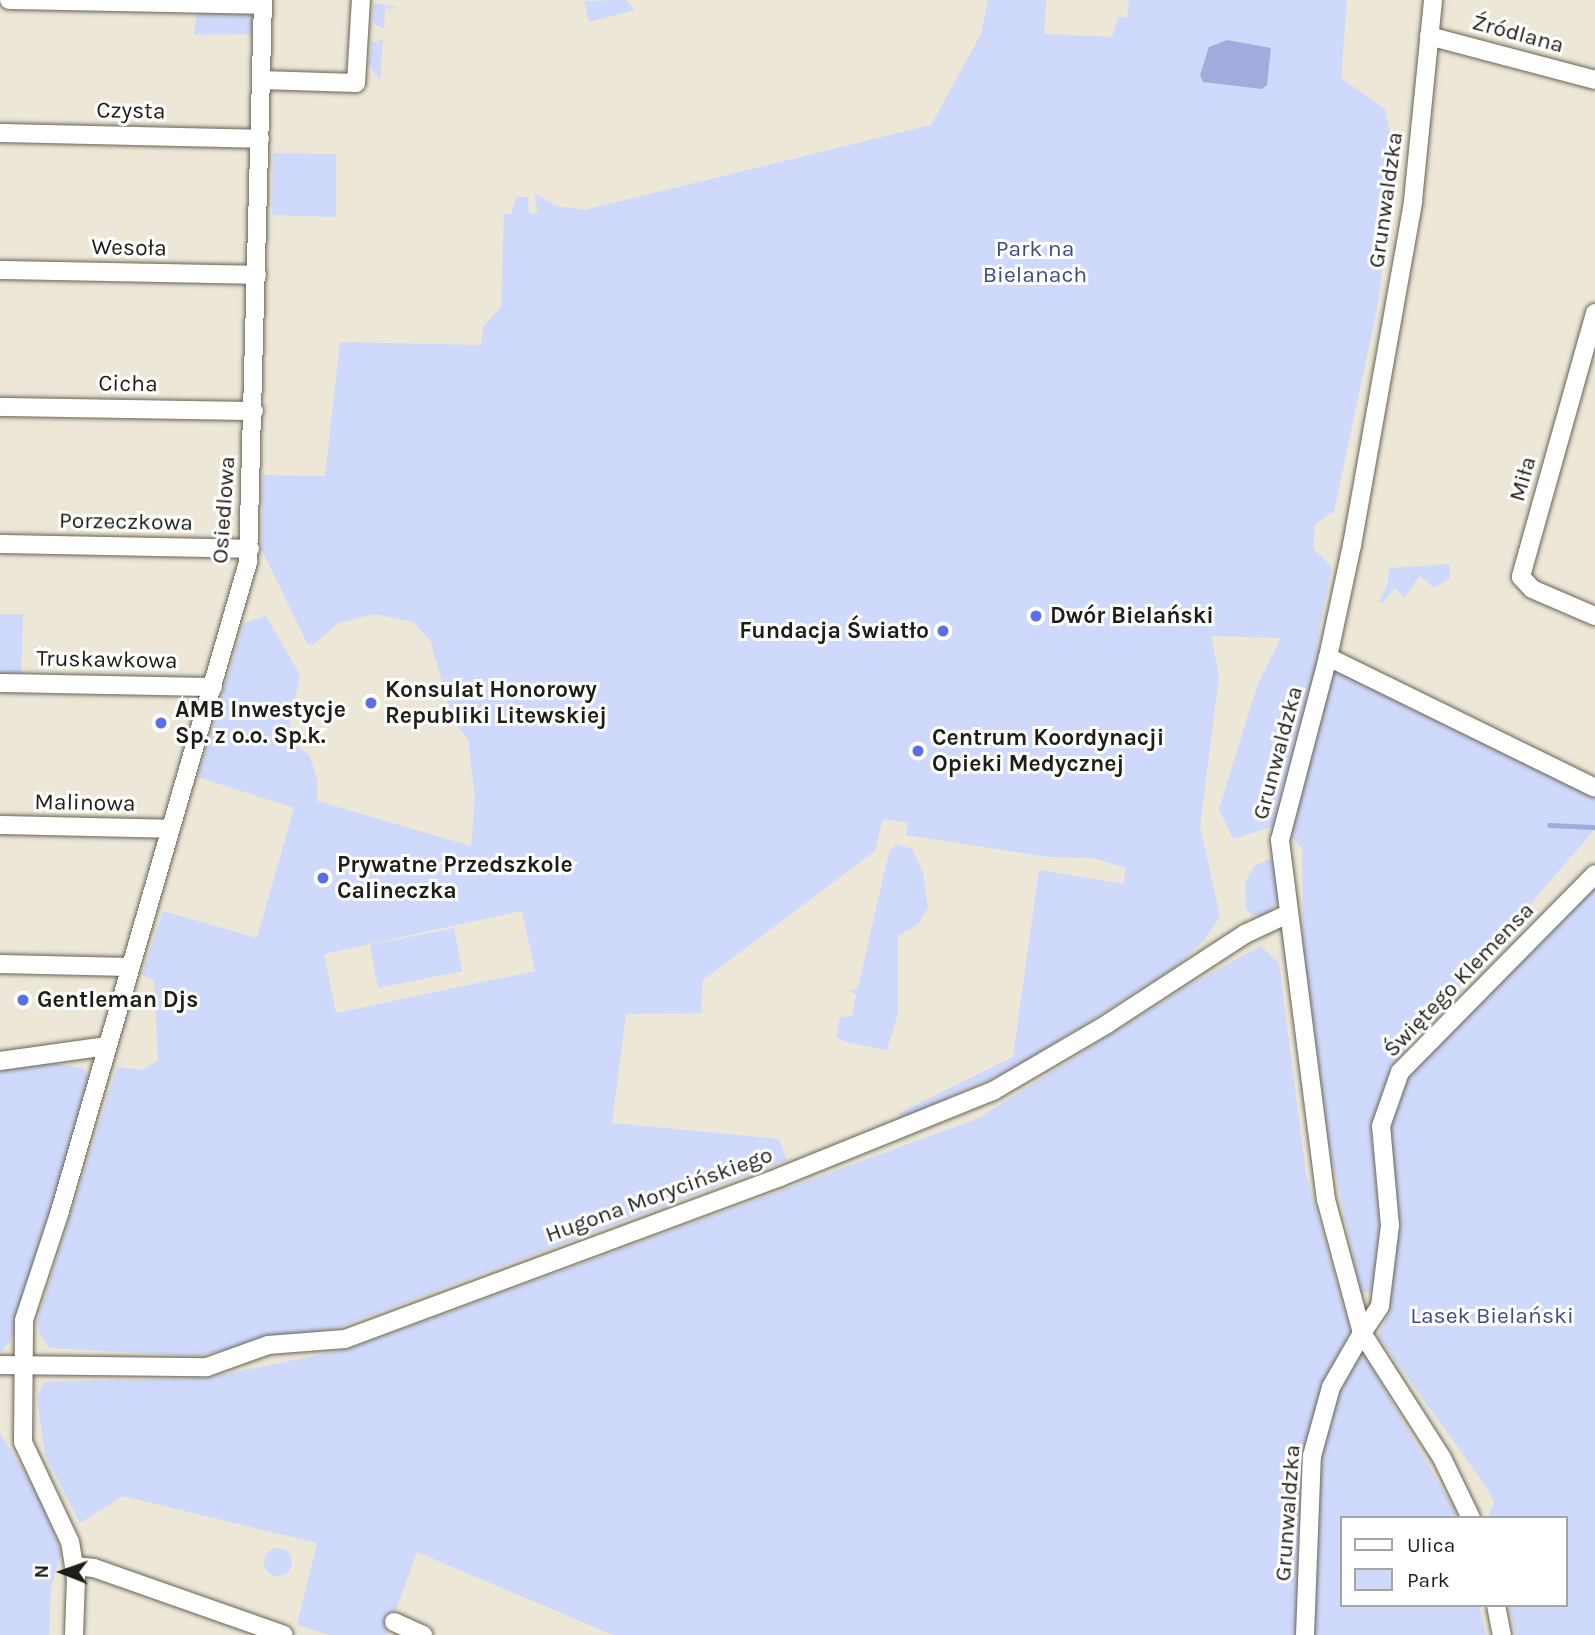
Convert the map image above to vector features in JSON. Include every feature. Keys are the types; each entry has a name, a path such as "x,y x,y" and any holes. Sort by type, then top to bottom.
{"street":[{"path":"9,0 263,3"},
{"path":"261,80 356,83 361,0"},
{"name":"Grunwaldzka","path":"1305,1635 1312,1456 1331,1387 1362,1333 1326,1200 1280,840 1328,657 1413,201 1433,0"},
{"name":"Osiedlowa","path":"74,1635 75,1566 62,1521 23,1442 24,1320 213,687 250,549 263,3"},
{"name":"Źródlana","path":"1429,36 1595,80"},
{"name":"Czysta","path":"0,133 260,139"},
{"name":"Wesoła","path":"0,270 257,275"},
{"name":"Miła","path":"1595,313 1521,572 1532,589 1595,615"},
{"name":"Cicha","path":"0,407 254,411"},
{"name":"Porzeczkowa","path":"0,544 250,549"},
{"path":"1328,657 1595,788"},
{"name":"Truskawkowa","path":"0,683 213,687"},
{"name":"Malinowa","path":"0,825 170,829"},
{"name":"Świętego Klemensa","path":"1362,1333 1380,1306 1384,1283 1390,1226 1381,1126 1400,1073 1595,874"},
{"name":"Hugona Morycińskiego","path":"0,1365 207,1367 268,1345 345,1339 779,1177 993,1091 1107,1024 1245,934 1288,914"},
{"path":"0,964 129,967"},
{"path":"0,1061 107,1046"},
{"path":"1362,1333 1442,1458 1470,1516"},
{"path":"75,1566 94,1568 284,1635"},
{"path":"1496,1607 1502,1635"},
{"path":"394,1622 423,1635"}],"green space":[{"path":"626,0 635,10 589,22 584,1"},
{"name":"Park na Bielanach","path":"988,0 1046,0 1044,34 1112,37 1118,17 1127,18 1129,0 1347,0 1341,78 1385,109 1396,164 1377,309 1334,511 1315,525 1313,548 1332,567 1316,646 1595,791 1595,829 1391,1066 1371,1129 1380,1223 1372,1292 1361,1292 1329,1145 1303,942 1302,848 1280,824 1233,839 1219,809 1257,686 1281,638 1211,636 1219,676 1200,827 1220,916 1205,939 1179,964 1017,1067 901,1119 899,1113 1013,1057 1039,870 1123,884 1126,868 1093,858 1048,857 906,835 908,823 883,819 875,851 702,981 701,1013 626,1014 612,1123 779,1139 787,1160 339,1327 195,1356 50,1348 41,1337 37,1322 117,1067 143,1070 158,1060 154,980 142,975 163,911 257,938 294,808 198,777 244,623 266,616 300,675 289,730 295,744 310,756 317,779 317,801 471,846 475,797 468,739 453,721 430,640 413,622 374,614 339,623 313,645 307,643 261,548 263,475 325,476 340,342 481,345 483,327 501,307 504,214 511,214 517,197 528,197 529,213 538,213 534,193 556,206 584,210 931,125 981,34","holes":["522,911 535,971 336,1013 324,954"]},
{"path":"374,3 398,7 385,9 384,29 373,23"},
{"path":"197,11 249,12 255,18 255,34 194,35"},
{"path":"383,40 380,80 369,66 372,42"},
{"path":"273,153 336,154 336,217 272,215"},
{"path":"1450,564 1450,578 1434,588 1420,576 1404,598 1395,588 1383,603 1379,601 1388,583 1389,568"},
{"path":"0,614 23,614 21,676 0,676"},
{"path":"896,844 912,849 923,872 928,908 918,924 898,936 898,1013 887,1050 846,1042 836,1036 840,1017 852,1016 856,995 850,991 858,988 889,852"},
{"path":"1269,859 1279,863 1280,898 1267,917 1253,915 1246,909 1245,882 1255,866"},
{"name":"Lasek Bielański","path":"1595,864 1595,1635 1516,1635 1509,1607 1567,1607 1567,1516 1489,1516 1494,1502 1487,1488 1378,1336 1389,1313 1399,1225 1389,1126 1408,1077"},
{"path":"454,928 462,971 378,988 370,945"},
{"path":"1261,946 1279,963 1306,1174 1351,1332 1323,1385 1297,1635 613,1635 417,1552 387,1635 329,1635 297,1625 317,1543 123,1496 80,1523 45,1455 37,1397 44,1382 206,1378 352,1348 979,1118 1191,984"},
{"path":"47,1062 83,1068 90,1082 11,1340 0,1353 0,1069"},
{"path":"1360,1347 1458,1516 1340,1516 1340,1607 1479,1607 1486,1635 1313,1635 1320,1457 1338,1390"},
{"path":"0,1433 43,1503 61,1552 51,1588 49,1635 0,1635"},
{"path":"278,1548 288,1552 292,1562 288,1572 278,1576 268,1572 264,1562 268,1552"}],"shaded area":[{"path":"1227,40 1271,48 1267,85 1262,89 1203,82 1200,75 1209,47"}],"waterway":[{"path":"1549,825 1593,827"}],"place":[{"name":"Dwór Bielański","path":"1036,616"},
{"name":"Fundacja Światło","path":"943,631"},
{"name":"Konsulat Honorowy Republiki Litewskiej","path":"371,703"},
{"name":"AMB Inwestycje Sp. z o.o. Sp.k.","path":"161,723"},
{"name":"Centrum Koordynacji Opieki Medycznej","path":"918,751"},
{"name":"Prywatne Przedszkole Calineczka","path":"323,878"},
{"name":"Gentleman Djs","path":"23,1000"}]}
